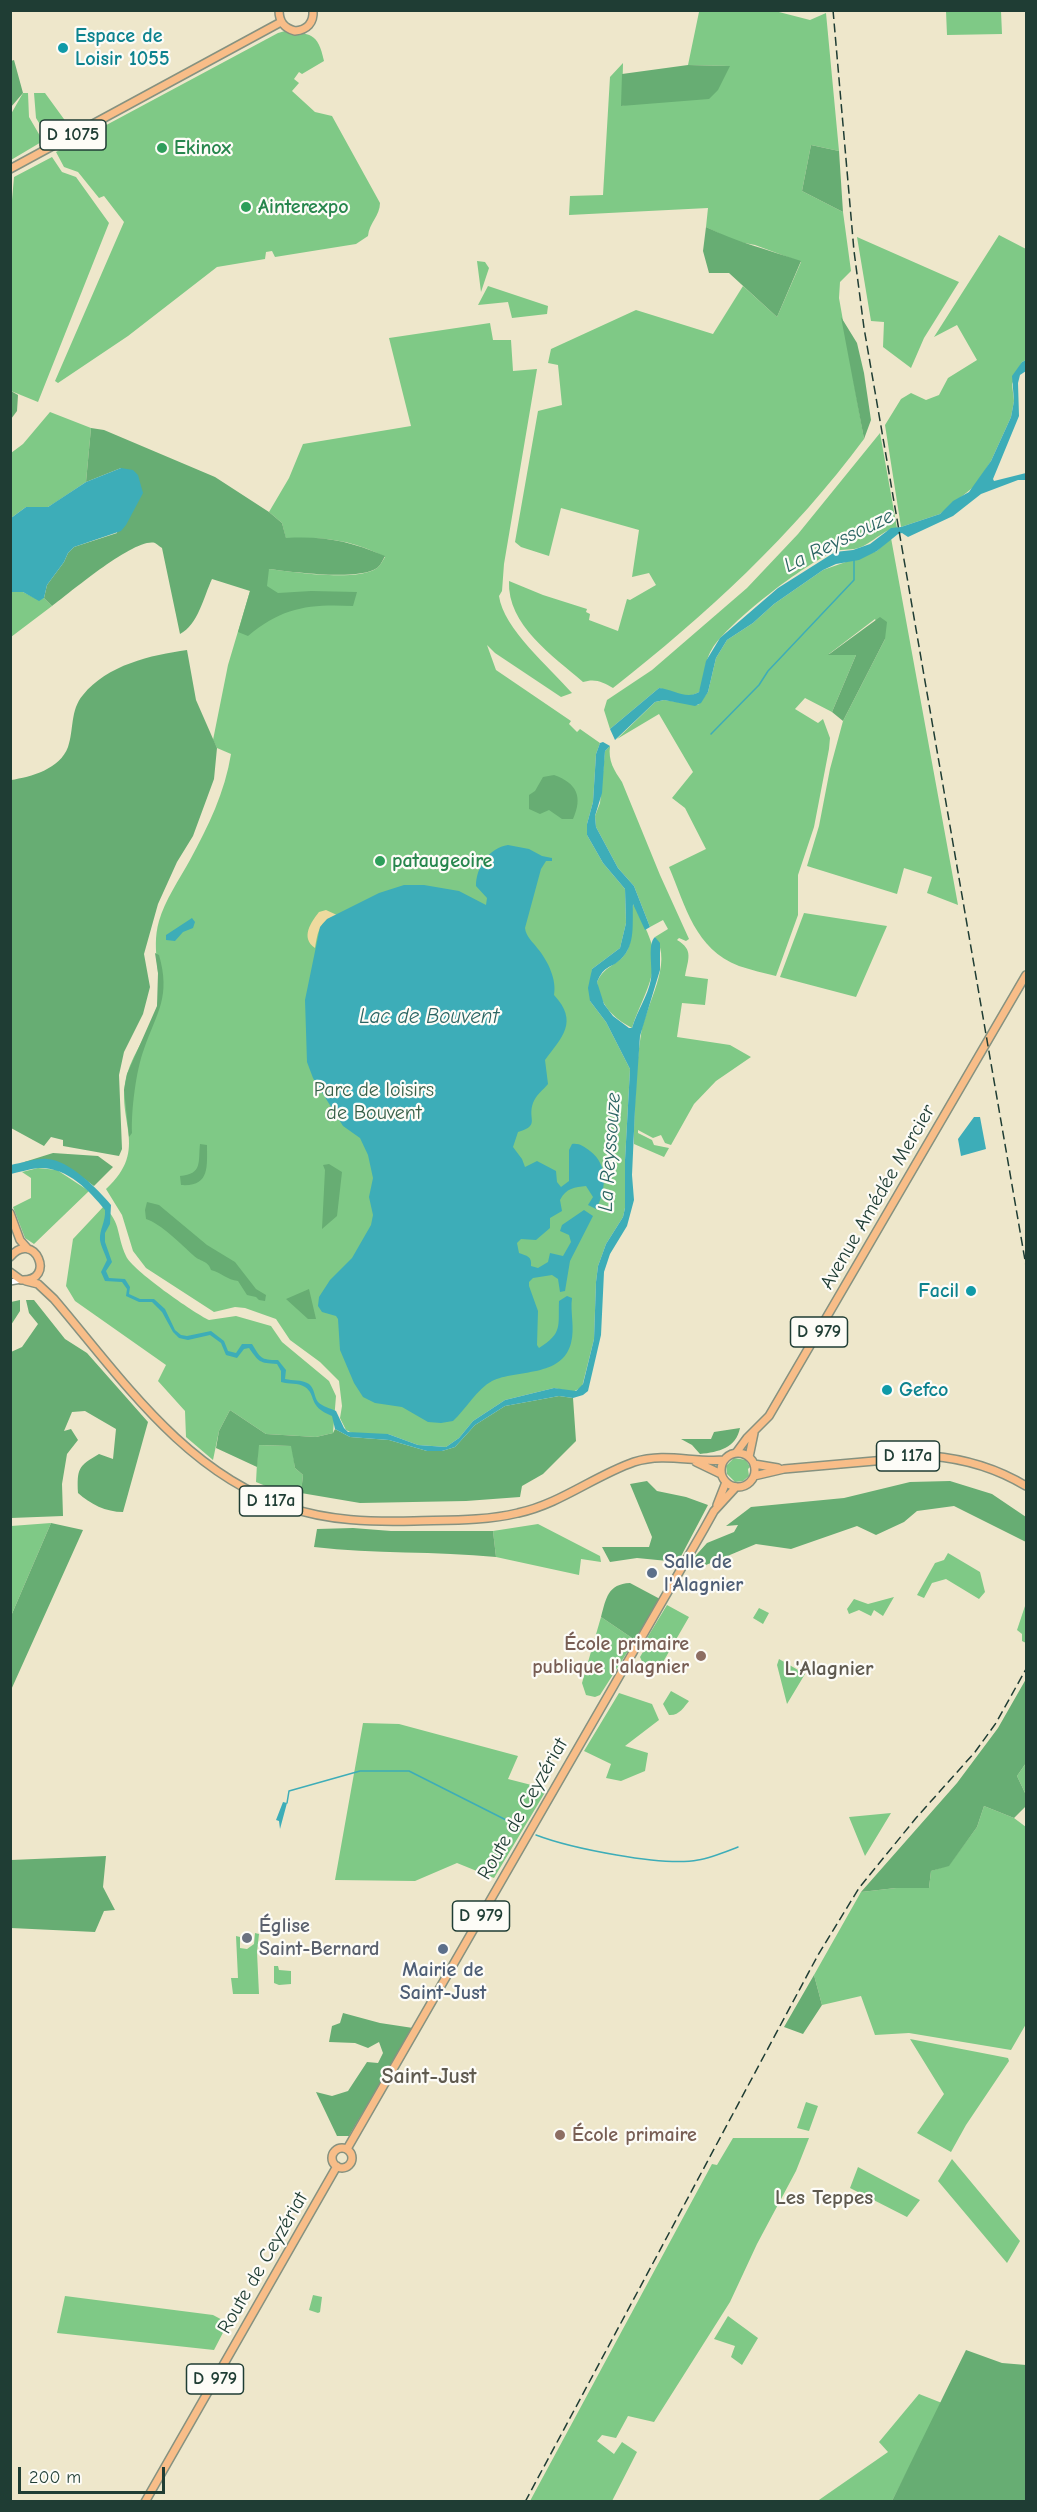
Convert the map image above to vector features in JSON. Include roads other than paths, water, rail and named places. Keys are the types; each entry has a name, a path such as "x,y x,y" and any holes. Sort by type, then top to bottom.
{"main road":[{"path":"279,10 281,22 289,30 300,31 311,23 313,10"},
{"name":"D 1075","path":"10,168 281,22"},
{"name":"Avenue Amédée Mercier","path":"736,1453 769,1416 1026,975"},
{"path":"10,1214 15,1230 24,1246 39,1258 40,1268 35,1276 24,1281 10,1272"},
{"path":"12,1256 15,1230"},
{"path":"12,1256 19,1250 28,1249"},
{"name":"D 117a","path":"40,1268 41,1277 54,1299"},
{"name":"D 117a","path":"24,1281 38,1284 54,1299 161,1424 191,1452 233,1483 290,1508 363,1521 497,1517 520,1513 564,1497 635,1462 659,1457 724,1460"},
{"name":"Avenue Amédée Mercier","path":"748,1457 754,1432"},
{"path":"736,1453 748,1457 754,1464 754,1476 749,1484 736,1487 726,1482 721,1474 724,1460 736,1453"},
{"name":"D 117a","path":"754,1476 784,1469 931,1455 985,1466 1026,1486"},
{"name":"D 117a","path":"688,1459 721,1474"},
{"name":"D 117a","path":"754,1464 784,1469"},
{"name":"D 979","path":"714,1511 726,1482"},
{"name":"D 979","path":"714,1511 736,1487"},
{"name":"Route de Ceyzériat","path":"347,2149 714,1511"},
{"path":"339,2148 347,2149 352,2157 350,2163 345,2167 338,2166 333,2161 333,2153 339,2148"},
{"name":"Route de Ceyzériat","path":"145,2502 338,2166"}],"street":[{"path":"10,1282 24,1281"}],"water":[{"path":"1026,360 1026,371 1020,375 1018,383 1019,416 993,479 994,481 1026,473 1026,480 1018,480 981,494 953,516 908,537 902,533 898,534 877,551 859,560 836,564 823,570 727,640 716,658 708,692 701,703 695,706 664,700 655,702 615,740 610,729 659,688 684,695 699,692 706,661 720,638 778,588 835,552 853,550 870,544 891,528 940,514 953,501 969,492 991,461 1011,417 1014,401 1012,376"},
{"path":"121,468 133,470 138,475 143,493 121,531 74,547 47,585 44,598 39,601 23,592 11,592 11,518 26,507 48,507 86,482"},
{"path":"603,742 610,746 605,751 602,793 595,816 596,827 618,868 634,886 650,927 645,930 633,904 629,947 621,959 602,972 597,982 604,1004 613,1016 629,1028 632,1028 650,985 651,945 655,937 660,943 660,970 640,1036 632,1175 634,1200 627,1226 610,1254 604,1272 601,1335 588,1391 573,1398 559,1396 505,1406 475,1425 455,1447 442,1451 427,1451 389,1440 350,1437 335,1429 332,1416 316,1405 309,1390 299,1385 281,1382 281,1371 277,1364 260,1361 249,1348 244,1349 237,1358 226,1355 221,1343 210,1335 188,1340 179,1338 162,1312 152,1302 139,1302 126,1296 127,1289 122,1282 105,1281 101,1272 107,1260 100,1236 105,1210 76,1181 59,1171 39,1168 11,1174 11,1165 47,1159 64,1164 82,1176 111,1205 110,1224 105,1233 105,1242 112,1262 106,1271 109,1278 125,1279 130,1287 129,1294 140,1299 154,1299 165,1309 175,1330 181,1335 211,1331 224,1341 228,1351 236,1353 242,1344 252,1344 262,1357 278,1360 286,1370 285,1379 309,1384 318,1402 336,1411 348,1432 388,1434 418,1445 446,1447 459,1438 473,1421 505,1400 554,1388 576,1391 583,1384 594,1339 598,1266 606,1244 623,1217 625,1208 630,1069 606,1022 590,1001 588,988 592,969 620,948 626,923 625,889 603,863 587,835 587,824 593,802 596,754 600,743"},
{"name":"Lac de Bouvent","path":"508,845 529,849 552,858 552,861 546,861 541,869 525,928 528,937 548,965 553,977 554,995 566,1013 567,1021 562,1036 545,1060 548,1084 533,1103 531,1124 518,1132 513,1147 525,1167 537,1161 556,1171 557,1182 561,1187 569,1181 569,1150 572,1144 582,1146 590,1151 600,1163 604,1186 596,1209 588,1205 593,1197 586,1186 568,1191 560,1200 562,1211 550,1218 550,1228 536,1240 521,1239 517,1243 519,1253 530,1258 531,1266 538,1268 548,1262 550,1253 563,1256 571,1242 569,1235 560,1231 562,1225 584,1210 593,1216 570,1261 565,1291 560,1292 558,1279 552,1275 533,1278 529,1282 538,1311 537,1345 539,1348 556,1333 559,1323 559,1301 567,1296 572,1298 572,1337 566,1354 549,1367 492,1381 481,1389 453,1421 428,1422 402,1407 375,1403 363,1397 354,1383 340,1350 338,1319 336,1316 322,1312 318,1306 319,1297 330,1280 352,1258 371,1225 373,1215 369,1197 373,1178 368,1155 360,1138 343,1126 313,1078 307,1062 305,1000 320,927 327,919 379,893 404,885 424,885 459,891 486,905 487,898 476,886 478,872 490,854"},
{"path":"192,918 195,922 193,928 183,932 175,941 166,940 166,935"},
{"path":"974,1117 980,1117 986,1149 961,1156 958,1139"},
{"path":"283,1802 287,1803 280,1829 279,1821 276,1820"}],"waterway":[{"path":"711,734 759,685 768,671 854,580 854,560"},
{"path":"287,1803 289,1791 360,1771 409,1771 520,1827"},
{"path":"536,1835 617,1855 663,1861 698,1860 738,1847"}],"railway":[{"path":"833,10 854,251 864,328 1026,1266"},
{"path":"525,2502 818,1955 859,1888 916,1818 975,1752 996,1723 1026,1669"}],"place":[{"name":"Espace de Loisir 1055","path":"63,48"},
{"name":"Ekinox","path":"162,148"},
{"name":"Ainterexpo","path":"246,207"},
{"name":"pataugeoire","path":"380,861"},
{"name":"Facil","path":"971,1291"},
{"name":"Gefco","path":"887,1390"},
{"name":"Salle de l'Alagnier","path":"652,1573"},
{"name":"École primaire publique l'alagnier","path":"701,1656"},
{"name":"Église Saint-Bernard","path":"247,1938"},
{"name":"Mairie de Saint-Just","path":"443,1949"},
{"name":"École primaire","path":"560,2135"}],"district":[{"name":"L'Alagnier","path":"829,1669"},
{"name":"Saint-Just","path":"429,2077"},
{"name":"Les Teppes","path":"824,2198"}],"water label":[{"name":"La Reyssouze","path":"839,541"},
{"name":"La Reyssouze","path":"610,1152"}],"park label":[{"name":"Parc de loisirs de Bouvent","path":"374,1102"}]}
